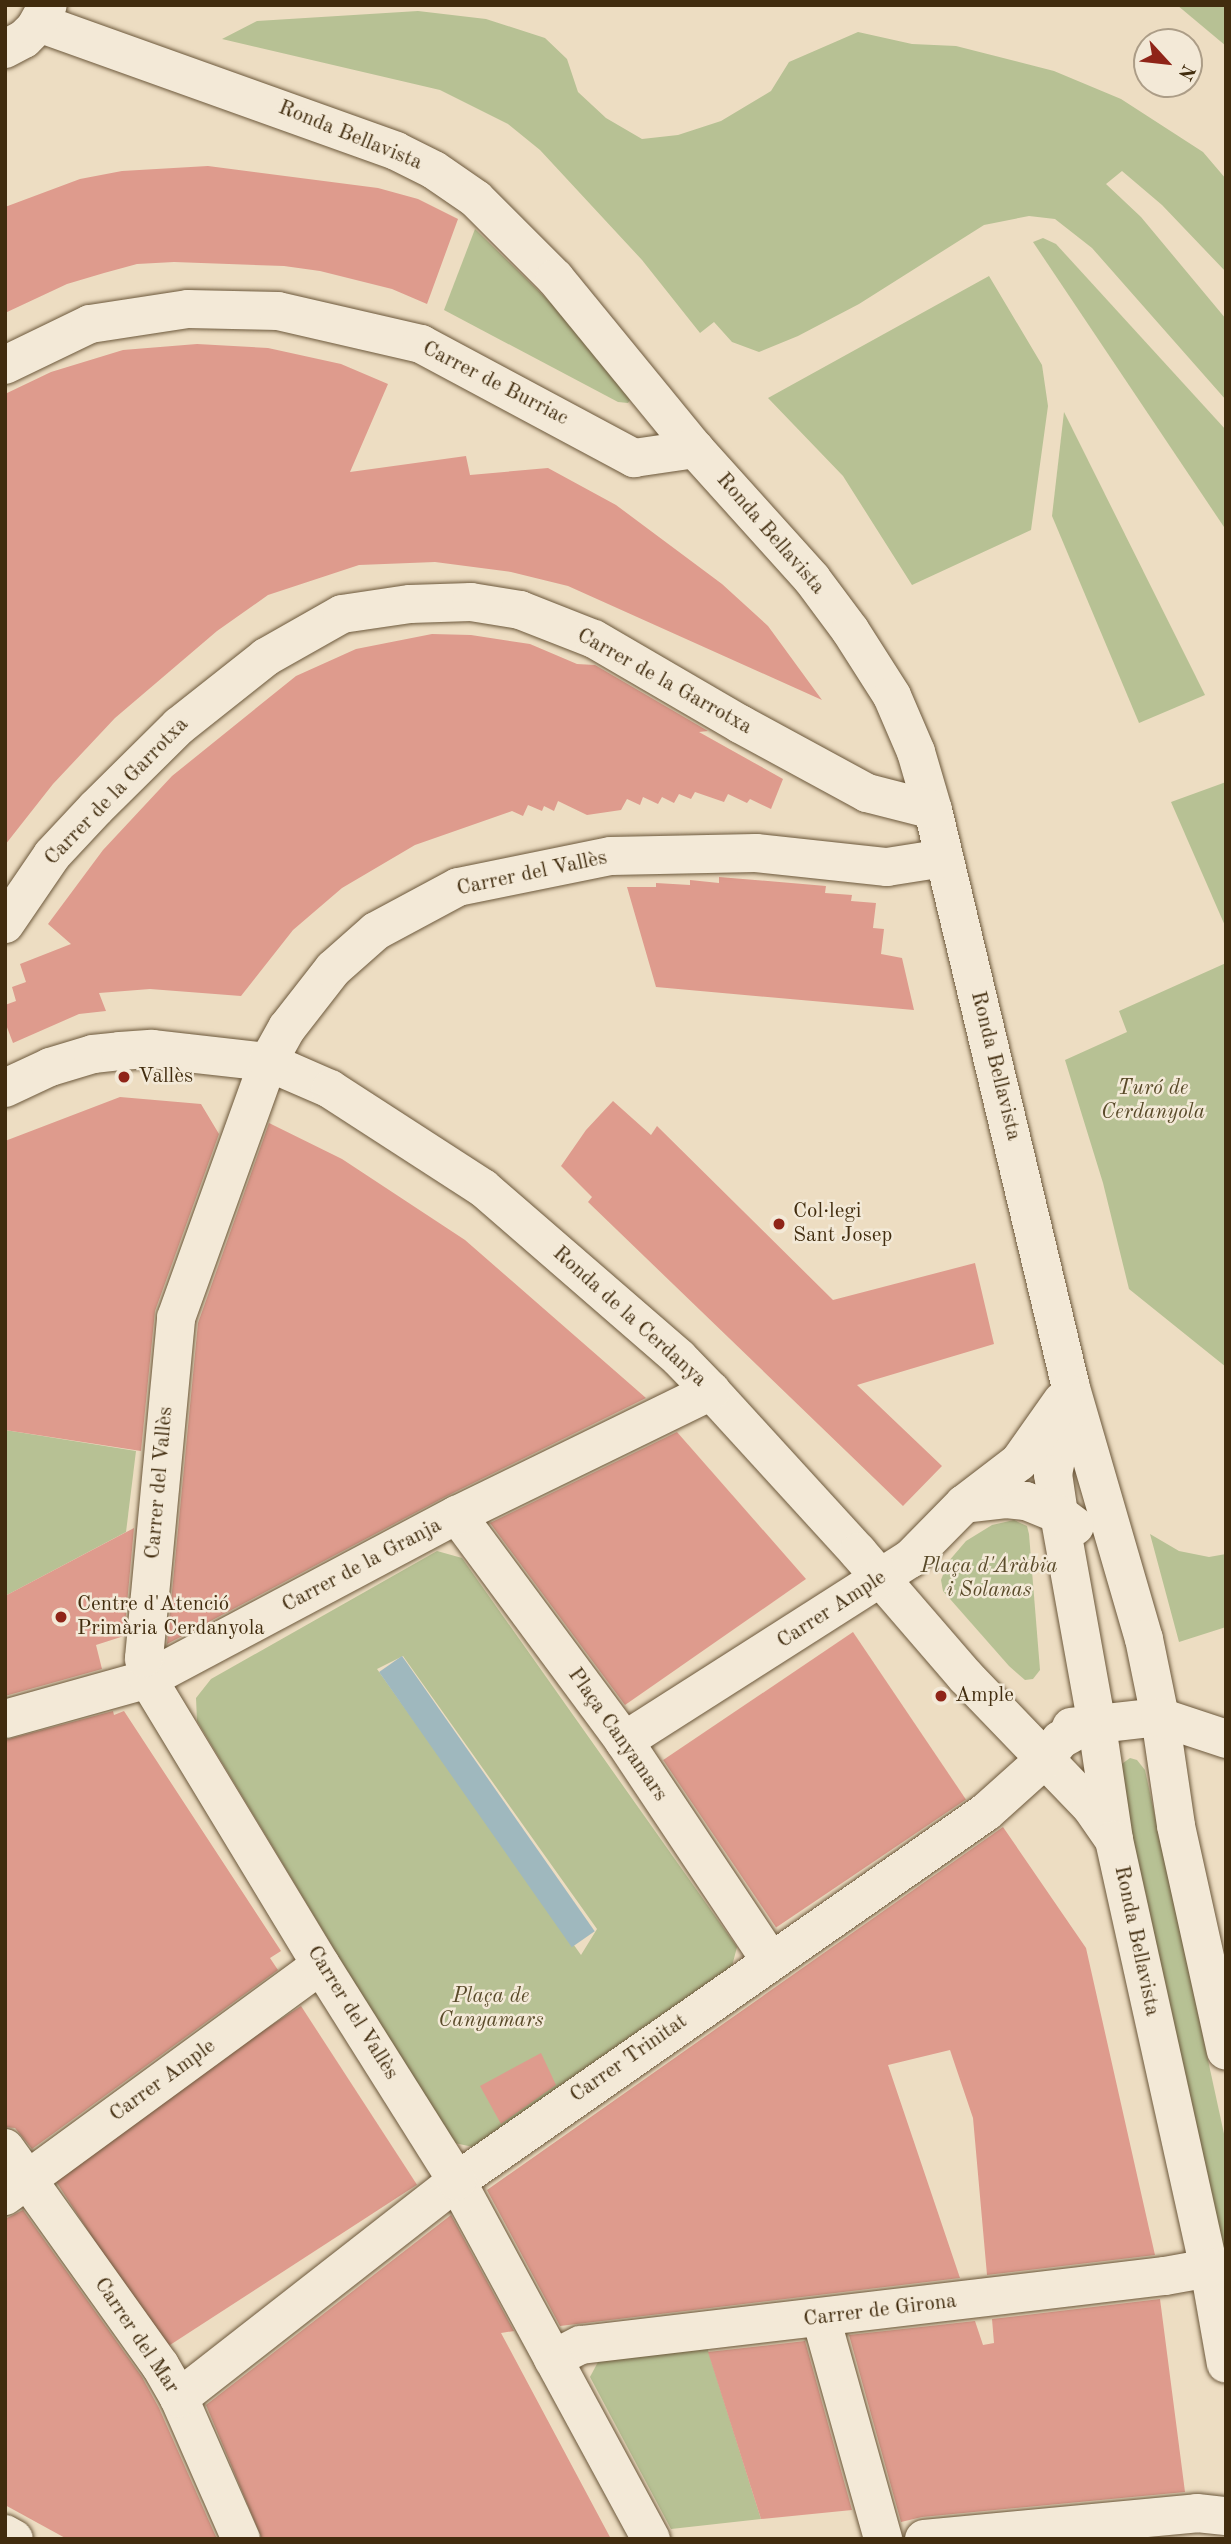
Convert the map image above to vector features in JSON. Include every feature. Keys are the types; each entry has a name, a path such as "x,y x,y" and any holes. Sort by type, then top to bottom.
{"street":[{"path":"5,49 24,39 43,14"},
{"name":"Ronda Bellavista","path":"43,14 396,151 434,170 494,214 555,278 695,449 812,579 850,630 892,696 916,752 933,810 1071,1388 1144,1639 1160,1717 1176,1826 1226,2051"},
{"name":"Carrer de Burriac","path":"5,365 90,324 188,309 278,311 421,344 634,458 695,449"},
{"name":"Carrer de la Garrotxa","path":"5,924 52,855 96,807 179,726 255,665 342,614 410,604 471,602 520,610 594,639 866,793 933,810"},
{"name":"Carrer del Vallès","path":"651,2539 457,2181 321,1965 148,1679 144,1658 176,1318 268,1062 287,1028 333,969 376,932 458,887 611,856 756,853 887,867 944,858"},
{"name":"Ronda de la Cerdanya","path":"5,1088 61,1064 93,1054 120,1051 163,1050 268,1062 330,1089 483,1188 679,1359 711,1391 1004,1717 1091,1807 1114,1840"},
{"name":"Ronda Bellavista","path":"1071,1388 1053,1474 1090,1727 1209,2268 1226,2364"},
{"name":"Carrer Ample","path":"624,1741 881,1580 910,1559 964,1504 1019,1462 1071,1388"},
{"name":"Carrer de la Granja","path":"5,1719 148,1679 457,1515 711,1391"},
{"path":"964,1504 1006,1499 1026,1501 1059,1514"},
{"name":"Ronda Bellavista","path":"1059,1514 1099,1550 1132,1603"},
{"name":"Plaça Canyamars","path":"457,1515 624,1741 770,1959"},
{"path":"1004,1717 1038,1727 1090,1727 1160,1717 1226,1739"},
{"name":"Carrer Trinitat","path":"178,2398 457,2181 770,1959 986,1812 1044,1760 1060,1740 1090,1727"},
{"name":"Carrer Ample","path":"16,2188 321,1965"},
{"name":"Carrer del Mar","path":"5,2148 16,2188 160,2365 178,2398 241,2539"},
{"name":"Carrer de Girona","path":"553,2359 580,2345 1165,2276 1209,2268"},
{"path":"821,2318 883,2539"},
{"path":"924,2539 1197,2513 1226,2516"},
{"path":"5,2534 13,2539"}],"green space":[{"path":"1177,5 1226,5 1226,46"},
{"path":"418,11 486,19 545,38 567,59 578,92 606,118 642,139 678,135 721,121 771,91 789,62 858,32 912,44 956,46 1054,71 1121,99 1203,152 1226,179 1226,272 1162,205 1122,171 1106,184 1141,217 1226,319 1226,400 1092,248 1055,219 1029,216 984,225 859,304 798,336 759,352 732,342 714,322 700,333 642,260 540,150 508,124 440,90 222,39 257,21"},
{"path":"475,229 550,302 622,385 630,400 628,403 618,402 444,310"},
{"path":"1043,238 1056,244 1226,430 1226,530 1033,242"},
{"path":"989,276 1042,365 1048,406 1031,530 912,585 843,476 768,398"},
{"path":"1064,412 1205,695 1139,723 1052,516"},
{"path":"1226,782 1226,928 1171,802"},
{"name":"Turó de Cerdanyola","path":"1226,963 1226,1367 1129,1289 1103,1183 1065,1060 1127,1032 1119,1011"},
{"path":"5,1430 136,1451 126,1532 5,1596"},
{"name":"Plaça d'Aràbia i Solanas","path":"1014,1520 1027,1526 1029,1534 1040,1670 1033,1679 1025,1680 1009,1666 943,1591 941,1580 948,1562 966,1541 992,1525"},
{"path":"1150,1534 1179,1551 1209,1557 1226,1554 1226,1627 1179,1642"},
{"name":"Plaça de Canyamars","path":"437,1551 462,1558 737,1947 731,1970 473,2147 450,2142 197,1721 196,1698 211,1679","holes":["403,1656 597,1929 581,1955 377,1669"]},
{"path":"1130,1758 1137,1760 1145,1770 1226,2143 1226,2273 1133,1850 1119,1766"},
{"path":"707,2347 761,2519 671,2529 590,2377 599,2360"}],"water":[{"path":"402,1656 595,1931 572,1947 379,1672"}],"building":[{"path":"208,166 378,188 418,199 458,219 427,304 392,289 320,271 284,266 174,262 137,264 67,284 5,313 5,207 80,179 122,171"},
{"path":"197,344 268,348 341,364 388,384 350,472 466,456 470,475 548,468 616,505 722,584 768,626 822,700 568,586 511,572 435,562 359,565 268,595 217,631 115,718 53,784 5,845 5,394 51,372 123,350"},
{"path":"432,634 471,635 530,644 577,664 595,665 708,731 699,732 783,779 771,809 750,799 747,803 728,794 724,802 695,792 691,799 679,794 674,803 662,797 658,804 643,797 640,805 627,799 621,810 587,815 558,801 554,811 544,806 542,811 528,805 523,816 512,811 415,845 342,888 293,930 241,996 150,989 99,993 106,1011 79,1014 13,1043 5,1022 5,1005 16,1001 12,987 26,982 20,964 71,944 48,924 103,850 172,776 296,676 356,649"},
{"path":"719,877 826,886 825,893 852,895 851,901 876,903 873,928 884,929 881,954 902,958 914,1010 656,987 627,887 656,887 656,883 690,885 690,880 719,883"},
{"path":"120,1097 201,1104 219,1134 155,1311 141,1451 5,1430 5,1141"},
{"path":"613,1101 651,1135 657,1126 833,1300 975,1263 994,1344 857,1385 942,1466 903,1506 588,1202 592,1197 561,1166 586,1130"},
{"path":"269,1123 342,1159 465,1240 646,1398 447,1496 167,1644 198,1323"},
{"path":"677,1432 806,1579 625,1705 490,1523"},
{"name":"Centre d'Atenció Primària Cerdanyola","path":"134,1528 124,1636 96,1645 102,1669 5,1696 5,1596"},
{"path":"853,1632 966,1799 776,1928 663,1760"},
{"path":"113,1711 114,1715 124,1711 281,1951 270,1958 278,1970 32,2149 15,2128 5,2127 5,1740"},
{"path":"1003,1827 1086,1948 1155,2255 987,2275 973,2118 950,2050 888,2065 960,2278 560,2326 487,2190"},
{"path":"301,2006 417,2185 165,2349 49,2170"},
{"path":"541,2053 556,2085 501,2124 480,2086"},
{"path":"23,2210 142,2377 159,2408 217,2539 67,2539 5,2505 5,2219"},
{"path":"451,2215 514,2331 501,2333 611,2539 262,2539 206,2405"},
{"path":"1160,2299 1185,2492 922,2517 901,2522 849,2335 975,2321 983,2345 994,2343 992,2319"},
{"path":"805,2341 852,2510 761,2519 708,2352"}],"place":[{"name":"Vallès","path":"124,1077"},
{"name":"Col·legi Sant Josep","path":"779,1224"},
{"name":"Centre d'Atenció Primària Cerdanyola","path":"61,1617"},
{"name":"Ample","path":"941,1696"}]}
